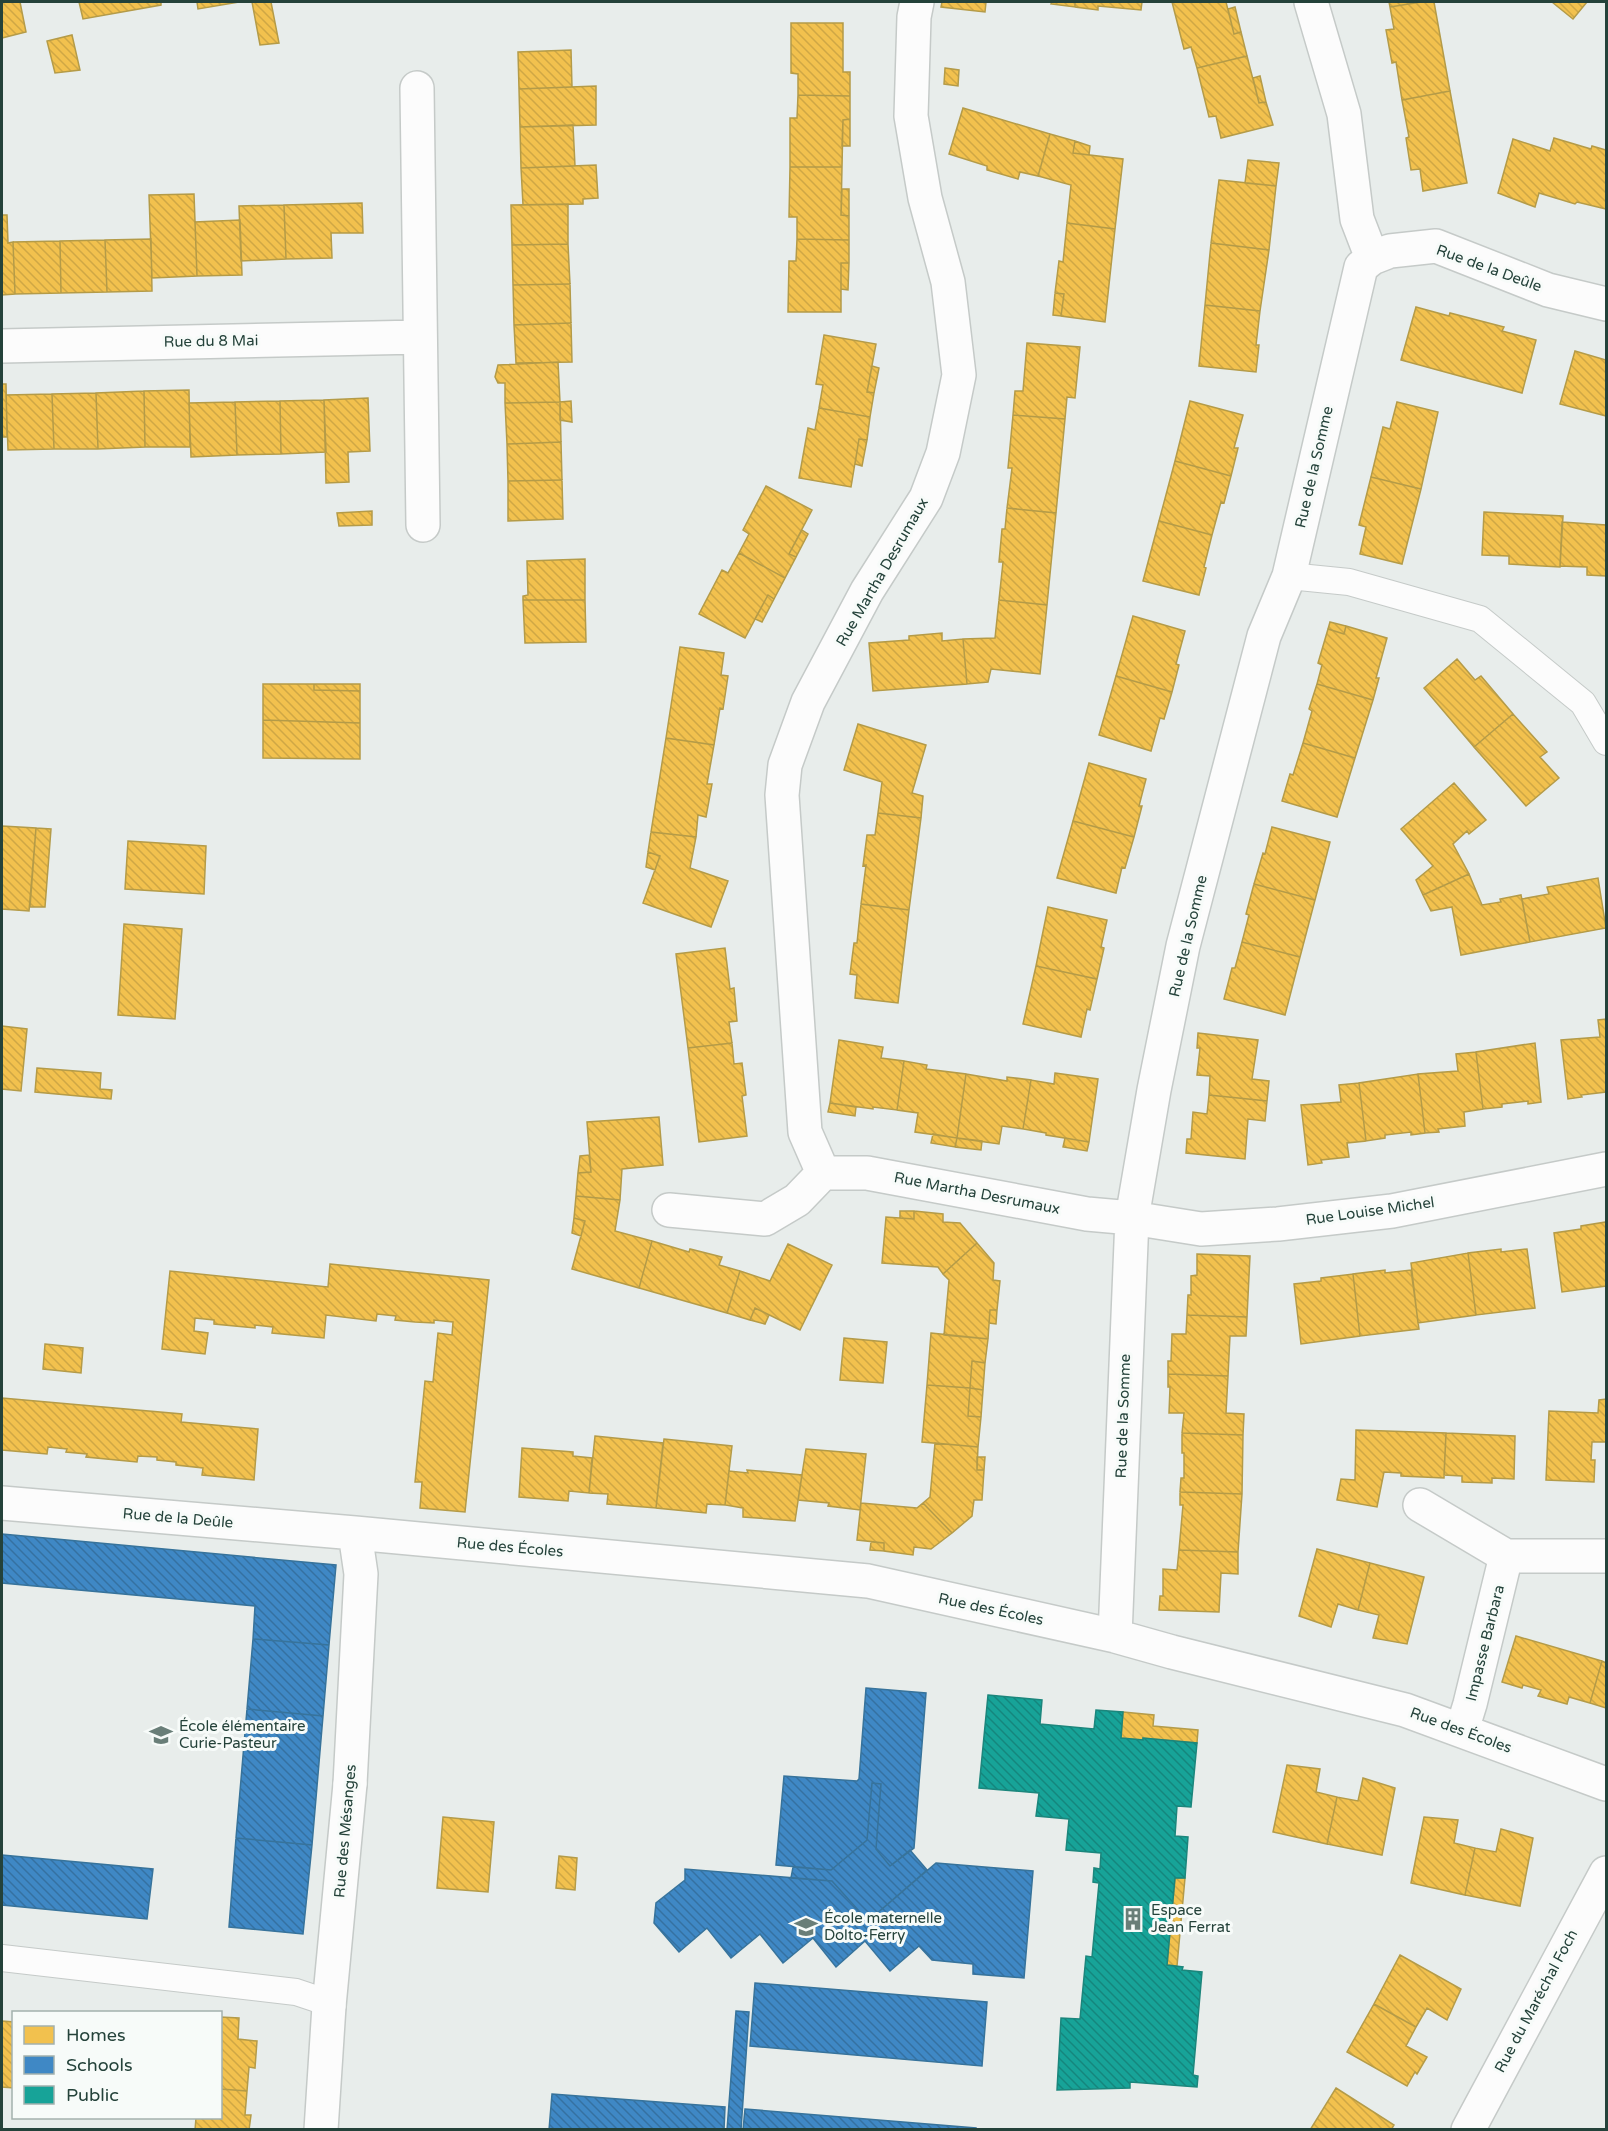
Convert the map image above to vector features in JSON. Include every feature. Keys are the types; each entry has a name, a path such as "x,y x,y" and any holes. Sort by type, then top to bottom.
{"street":[{"name":"Rue Martha Desrumaux","path":"917,2 914,17 911,116 925,198 948,282 959,375 943,453 926,498 867,591 808,702 785,765 782,795 804,1132 823,1173 867,1173 1087,1214 1132,1218"},
{"path":"1311,2 1344,114 1357,219 1372,258"},
{"path":"417,88 423,525"},
{"name":"Rue de la Deûle","path":"1372,258 1390,251 1436,246 1548,290 1606,304"},
{"name":"Rue de la Somme","path":"1115,1636 1132,1218 1154,1090 1183,946 1264,636 1289,576 1354,289 1361,267 1372,258"},
{"name":"Rue du 8 Mai","path":"2,346 420,337"},
{"name":"Rue Louise Michel","path":"1132,1218 1201,1229 1278,1224 1392,1211 1606,1169"},
{"path":"669,1210 765,1219 797,1200 823,1173"},
{"name":"Rue de la Deûle","path":"2,1503 355,1533"},
{"path":"1420,1505 1506,1556 1606,1556"},
{"name":"Rue des Écoles","path":"355,1533 868,1581 1115,1636 1405,1710 1606,1784"},
{"name":"Rue des Mésanges","path":"321,2130 329,2006 350,1784 362,1574 355,1533"},
{"name":"Impasse Barbara","path":"1462,1730 1506,1556"},
{"name":"Rue du Maréchal Foch","path":"1468,2130 1606,1873"}],"lane":[{"path":"1289,576 1349,582 1480,619 1583,703 1606,742"},
{"path":"2,1958 296,1992 329,2006"}],"building: Homes":[{"path":"2,2 20,2 26,32 2,38"},
{"path":"79,2 161,2 161,5 83,19"},
{"path":"197,2 239,2 198,9"},
{"path":"252,2 271,2 279,43 260,45"},
{"path":"942,2 986,2 985,12 941,7"},
{"path":"1052,2 1075,2 1075,7 1051,4"},
{"path":"1075,2 1142,2 1141,10 1098,6 1098,10 1075,7"},
{"path":"1172,2 1226,2 1234,34 1241,32 1247,56 1197,68 1191,47 1184,49"},
{"path":"1389,2 1421,2 1390,7"},
{"path":"1434,2 1450,91 1402,100 1396,62 1392,63 1386,30 1394,29 1390,7"},
{"path":"1552,2 1587,2 1573,19"},
{"path":"1235,7 1241,32 1234,34 1228,9"},
{"path":"791,23 843,23 843,72 850,72 850,96 798,95 798,74 791,73"},
{"path":"72,35 80,70 55,73 47,41"},
{"path":"571,50 572,87 519,89 518,52"},
{"path":"1247,56 1259,103 1266,102 1273,125 1221,138 1216,116 1209,117 1197,68"},
{"path":"945,68 959,70 958,86 944,84"},
{"path":"1260,76 1266,102 1259,103 1253,78"},
{"path":"596,86 596,125 520,127 519,89"},
{"path":"1450,91 1467,183 1423,191 1420,169 1411,170 1406,138 1409,137 1402,100"},
{"path":"798,95 850,96 850,119 843,120 842,167 790,167 790,118 797,118"},
{"path":"963,108 1050,134 1038,176 1020,172 1018,179 987,170 987,166 949,154"},
{"path":"850,119 850,146 842,146 843,120"},
{"path":"573,125 575,166 521,168 520,127"},
{"path":"1050,134 1075,141 1073,153 1123,159 1115,229 1067,223 1071,185 1038,176"},
{"path":"1554,138 1591,149 1592,146 1606,150 1606,209 1577,202 1575,204 1539,193 1535,207 1498,193 1513,139 1550,151"},
{"path":"1075,141 1090,146 1089,155 1073,153"},
{"path":"1248,160 1279,163 1276,186 1245,183"},
{"path":"596,165 598,198 583,199 583,204 523,205 521,168"},
{"path":"790,167 842,167 841,215 849,216 849,240 797,239 797,217 789,217"},
{"path":"1219,180 1276,186 1269,250 1211,243"},
{"path":"842,189 849,189 849,216 841,215"},
{"path":"194,194 197,276 152,278 149,195"},
{"path":"362,203 363,233 331,233 332,258 286,259 284,205"},
{"path":"568,204 568,244 512,245 511,205"},
{"path":"284,205 286,259 241,261 239,206"},
{"path":"2,215 7,215 8,243 13,242 15,294 2,295"},
{"path":"240,220 242,275 197,276 195,222"},
{"path":"1067,223 1115,229 1105,322 1061,316 1064,294 1055,293 1059,261 1063,262"},
{"path":"151,239 152,291 107,292 105,240"},
{"path":"797,239 849,240 849,263 841,263 841,312 788,312 789,261 796,261"},
{"path":"105,240 107,292 61,293 60,241"},
{"path":"60,241 61,293 15,294 13,242"},
{"path":"1211,243 1269,250 1260,311 1205,305"},
{"path":"568,244 570,284 513,285 512,245"},
{"path":"841,263 849,263 848,290 841,289"},
{"path":"570,284 571,323 514,325 513,285"},
{"path":"1055,293 1064,294 1061,316 1053,315"},
{"path":"1205,305 1260,311 1256,372 1199,366"},
{"path":"1416,307 1504,327 1502,331 1536,340 1522,393 1401,360"},
{"path":"571,323 572,362 516,363 514,325"},
{"path":"824,335 876,344 867,392 874,393 870,417 819,408 823,385 816,384"},
{"path":"1027,343 1080,347 1075,398 1067,397 1065,419 1013,415 1015,391 1023,391"},
{"path":"1575,351 1606,360 1606,416 1560,404"},
{"path":"558,362 560,402 505,403 505,383 498,383 495,377 498,365"},
{"path":"872,366 879,368 874,393 867,392"},
{"path":"2,384 6,384 7,437 2,437"},
{"path":"189,390 190,447 145,447 144,391"},
{"path":"144,391 145,447 98,449 96,393"},
{"path":"96,393 98,449 54,449 52,394"},
{"path":"52,394 54,449 8,450 6,395"},
{"path":"368,398 370,451 348,452 349,482 326,483 324,400"},
{"path":"324,400 326,452 281,454 280,401"},
{"path":"280,401 281,454 237,455 235,402"},
{"path":"571,401 572,422 560,420 560,402"},
{"path":"1190,401 1243,415 1234,448 1238,448 1231,476 1175,461"},
{"path":"235,402 237,455 191,457 189,403"},
{"path":"560,402 561,442 507,444 505,403"},
{"path":"1397,402 1438,412 1421,489 1371,477 1383,427 1390,429"},
{"path":"819,408 870,417 867,440 859,439 851,487 799,478 808,428 815,430"},
{"path":"1013,415 1065,419 1056,513 1007,508 1012,468 1008,468"},
{"path":"859,439 867,440 862,466 855,464"},
{"path":"561,442 562,480 508,481 507,444"},
{"path":"1175,461 1231,476 1212,535 1159,521"},
{"path":"1371,477 1421,489 1402,564 1360,554 1366,527 1359,525"},
{"path":"562,480 563,519 508,521 508,481"},
{"path":"766,486 812,510 789,554 796,557 785,578 739,553 749,534 743,530"},
{"path":"1007,508 1056,513 1047,605 999,600 1003,562 999,562 1002,529 1005,529"},
{"path":"372,511 372,525 339,526 337,513"},
{"path":"1484,512 1563,516 1560,567 1509,564 1509,556 1482,555"},
{"path":"1159,521 1212,535 1199,595 1143,581"},
{"path":"1562,522 1606,525 1606,576 1587,575 1587,567 1560,566"},
{"path":"802,530 808,534 796,557 789,554"},
{"path":"739,553 785,578 774,599 768,595 745,638 699,614 722,570 728,573"},
{"path":"585,559 585,600 523,600 523,596 528,595 527,561"},
{"path":"768,595 774,599 762,622 755,619"},
{"path":"523,600 585,600 586,642 525,643"},
{"path":"999,600 1047,605 1040,674 991,669 988,682 967,684 963,639 995,638"},
{"path":"1133,616 1185,631 1176,664 1179,665 1172,692 1116,676"},
{"path":"1330,622 1346,626 1344,634 1328,629"},
{"path":"1346,626 1387,638 1376,678 1379,678 1373,700 1317,684 1322,665 1318,663 1328,629 1344,634"},
{"path":"942,633 942,641 963,639 967,684 873,691 869,643 909,640 909,636"},
{"path":"680,647 724,653 721,675 728,676 714,745 666,738"},
{"path":"1457,659 1475,680 1481,676 1513,714 1474,747 1424,688"},
{"path":"1116,676 1172,692 1164,719 1160,718 1151,751 1099,735"},
{"path":"263,684 314,684 314,690 360,691 360,723 263,720"},
{"path":"314,684 360,684 360,691 314,690"},
{"path":"1317,684 1373,700 1355,758 1303,743 1312,711 1309,709"},
{"path":"1513,714 1547,752 1540,757 1559,778 1526,806 1474,747"},
{"path":"263,720 360,723 360,759 263,758"},
{"path":"858,724 926,745 912,793 923,796 921,818 878,813 882,782 844,770"},
{"path":"666,738 714,745 707,784 712,784 706,817 698,815 696,837 651,832"},
{"path":"1303,743 1355,758 1337,817 1282,801"},
{"path":"1089,763 1146,779 1134,837 1073,821"},
{"path":"1454,783 1486,820 1469,834 1467,831 1453,844 1469,874 1423,895 1416,880 1433,866 1401,829"},
{"path":"878,813 921,818 909,910 861,904 867,835 875,835"},
{"path":"1073,821 1134,837 1125,868 1122,867 1116,893 1057,878"},
{"path":"2,826 36,828 29,911 2,909"},
{"path":"1272,827 1330,842 1315,900 1254,884"},
{"path":"36,828 51,829 45,907 30,907"},
{"path":"651,832 696,837 690,868 728,881 711,927 643,903 660,856 648,852"},
{"path":"128,841 206,846 204,894 125,889"},
{"path":"648,852 660,856 655,870 646,867"},
{"path":"1469,874 1482,905 1501,902 1500,899 1521,895 1530,942 1461,955 1452,907 1431,911 1423,895"},
{"path":"1598,878 1606,928 1530,942 1522,899 1549,894 1547,887"},
{"path":"1254,884 1315,900 1300,957 1242,942"},
{"path":"861,904 909,910 898,1003 855,998 857,975 850,974 854,943 857,943"},
{"path":"1048,907 1107,920 1097,979 1036,966"},
{"path":"124,924 182,929 175,1019 118,1015"},
{"path":"1242,942 1300,957 1285,1015 1224,999"},
{"path":"725,948 730,989 734,988 737,1021 729,1022 732,1043 688,1048 676,954"},
{"path":"1036,966 1097,979 1081,1037 1023,1024"},
{"path":"1606,1019 1606,1092 1568,1099 1561,1040 1600,1037 1598,1020"},
{"path":"2,1026 27,1029 21,1091 2,1089"},
{"path":"1198,1033 1258,1040 1252,1079 1269,1081 1267,1101 1209,1095 1210,1076 1197,1075 1200,1048 1197,1048"},
{"path":"839,1040 883,1047 881,1058 904,1061 897,1110 830,1103"},
{"path":"732,1043 734,1064 742,1063 746,1095 742,1096 747,1136 699,1142 688,1048"},
{"path":"1535,1043 1541,1102 1502,1104 1502,1107 1483,1109 1476,1052"},
{"path":"1476,1052 1483,1109 1464,1112 1465,1126 1425,1133 1418,1074 1458,1071 1456,1054"},
{"path":"904,1061 927,1065 926,1069 966,1074 957,1138 915,1132 918,1113 897,1110"},
{"path":"37,1068 101,1073 100,1089 112,1090 111,1099 35,1092"},
{"path":"1055,1073 1098,1079 1089,1142 1023,1129 1031,1080 1054,1084"},
{"path":"966,1074 1007,1081 1007,1077 1031,1080 1023,1129 1002,1126 999,1144 957,1138"},
{"path":"1418,1074 1425,1133 1385,1135 1385,1138 1366,1141 1359,1083"},
{"path":"1359,1083 1366,1141 1347,1143 1349,1157 1321,1160 1322,1163 1308,1165 1301,1105 1341,1102 1339,1085"},
{"path":"1209,1095 1267,1101 1265,1121 1248,1119 1245,1159 1186,1153 1187,1139 1191,1139 1193,1112 1207,1114"},
{"path":"830,1103 856,1107 855,1116 828,1112"},
{"path":"659,1117 663,1165 622,1169 620,1200 576,1196 578,1173 591,1172 587,1122"},
{"path":"933,1134 957,1138 955,1147 931,1143"},
{"path":"957,1138 982,1141 981,1150 955,1147"},
{"path":"1065,1138 1089,1142 1087,1151 1063,1147"},
{"path":"589,1155 591,1172 578,1173 580,1156"},
{"path":"576,1196 620,1200 615,1231 652,1241 639,1288 572,1269 585,1221 574,1218"},
{"path":"900,1211 914,1211 914,1219 900,1218"},
{"path":"914,1211 943,1214 943,1222 960,1223 977,1243 943,1274 938,1267 882,1263 886,1217 914,1219"},
{"path":"574,1218 585,1221 581,1236 572,1233"},
{"path":"1606,1222 1606,1286 1562,1292 1554,1233"},
{"path":"652,1241 689,1252 690,1249 722,1257 719,1265 740,1271 727,1313 639,1288"},
{"path":"977,1243 994,1263 993,1280 1000,1281 997,1310 990,1310 988,1339 944,1335 949,1280 943,1274"},
{"path":"788,1244 832,1265 800,1330 755,1308 750,1320 727,1313 740,1271 770,1281"},
{"path":"1501,1249 1501,1252 1527,1249 1535,1308 1476,1315 1468,1253"},
{"path":"1468,1253 1476,1315 1418,1323 1411,1263"},
{"path":"1197,1254 1250,1256 1247,1317 1187,1315 1188,1295 1191,1295 1191,1276 1197,1275"},
{"path":"330,1264 489,1280 465,1512 420,1508 422,1482 415,1482 425,1381 433,1382 438,1333 452,1335 453,1322 395,1320 396,1316 377,1314 376,1321 326,1315 324,1338 272,1333 273,1327 255,1325 255,1328 214,1324 214,1320 195,1318 194,1331 208,1333 205,1354 162,1349 170,1271 328,1287"},
{"path":"1385,1270 1385,1273 1411,1270 1419,1329 1360,1336 1353,1274"},
{"path":"1353,1274 1360,1336 1301,1344 1294,1284"},
{"path":"755,1308 769,1315 765,1324 750,1320"},
{"path":"990,1310 997,1310 996,1324 989,1323"},
{"path":"1187,1315 1247,1317 1246,1336 1230,1336 1228,1376 1168,1374 1172,1334 1186,1334"},
{"path":"931,1333 988,1339 985,1363 972,1361 970,1388 927,1385"},
{"path":"844,1338 887,1342 883,1383 840,1380"},
{"path":"45,1344 83,1348 81,1373 43,1369"},
{"path":"972,1361 985,1363 983,1390 970,1388"},
{"path":"1168,1374 1228,1376 1226,1413 1244,1414 1243,1435 1182,1433 1184,1413 1169,1413"},
{"path":"927,1385 970,1388 968,1416 981,1417 978,1447 922,1442"},
{"path":"970,1388 983,1390 981,1417 968,1416"},
{"path":"2,1398 182,1414 181,1422 258,1429 254,1480 202,1475 203,1468 176,1465 176,1462 157,1460 157,1457 138,1456 137,1462 86,1457 87,1454 48,1447 47,1454 2,1450"},
{"path":"1606,1399 1606,1442 1592,1442 1591,1460 1595,1460 1594,1482 1546,1480 1549,1411 1598,1413 1599,1400"},
{"path":"1356,1430 1446,1433 1444,1478 1401,1476 1401,1473 1384,1472 1377,1507 1337,1500 1341,1479 1355,1480"},
{"path":"1182,1433 1243,1435 1242,1494 1180,1492 1181,1478 1184,1478"},
{"path":"1446,1433 1515,1436 1514,1479 1492,1478 1492,1483 1462,1482 1462,1476 1444,1475"},
{"path":"595,1436 663,1443 656,1508 607,1504 608,1494 589,1493"},
{"path":"664,1439 732,1446 725,1505 707,1504 706,1513 656,1508"},
{"path":"935,1443 978,1447 977,1470 984,1470 982,1500 974,1500 972,1516 952,1533 923,1503 930,1497"},
{"path":"522,1448 573,1452 573,1456 592,1458 589,1493 569,1491 568,1501 519,1497"},
{"path":"806,1449 866,1454 860,1510 828,1506 829,1503 798,1500"},
{"path":"977,1457 985,1457 984,1470 977,1470"},
{"path":"747,1470 802,1475 795,1521 743,1517 743,1508 725,1505 729,1471 748,1473"},
{"path":"1180,1492 1242,1494 1238,1552 1179,1550 1183,1505 1180,1505"},
{"path":"861,1503 917,1508 923,1503 952,1533 931,1549 914,1547 913,1555 884,1551 884,1543 857,1540"},
{"path":"871,1542 884,1543 884,1551 870,1550"},
{"path":"1317,1549 1370,1563 1358,1610 1338,1604 1331,1627 1299,1616"},
{"path":"1179,1550 1238,1552 1238,1574 1221,1573 1219,1612 1159,1610 1160,1596 1163,1596 1163,1569 1177,1570"},
{"path":"1370,1563 1424,1577 1407,1644 1373,1638 1379,1615 1358,1610"},
{"path":"1516,1636 1602,1661 1590,1703 1569,1697 1567,1704 1538,1696 1541,1690 1523,1685 1522,1688 1502,1682"},
{"path":"1602,1661 1606,1663 1606,1708 1590,1703"},
{"path":"1123,1712 1154,1715 1153,1726 1198,1730 1197,1743 1121,1738"},
{"path":"1287,1765 1320,1769 1316,1792 1337,1797 1327,1844 1273,1832"},
{"path":"1363,1778 1395,1788 1382,1855 1327,1844 1337,1797 1358,1801"},
{"path":"443,1817 494,1822 488,1892 437,1888"},
{"path":"1424,1817 1458,1820 1454,1843 1475,1848 1465,1895 1411,1883"},
{"path":"1501,1829 1533,1838 1520,1906 1465,1895 1475,1848 1496,1852"},
{"path":"559,1856 577,1858 575,1890 556,1888"},
{"path":"1175,1878 1185,1878 1177,1966 1167,1965"},
{"path":"1400,1955 1461,1989 1447,2020 1427,2008 1416,2027 1374,2004"},
{"path":"1374,2004 1416,2027 1406,2046 1427,2057 1407,2086 1347,2052"},
{"path":"222,2017 239,2018 238,2039 257,2041 255,2068 249,2067 247,2091 222,2089"},
{"path":"2,2021 12,2022 12,2088 2,2087"},
{"path":"1336,2088 1394,2125 1391,2130 1310,2130"},
{"path":"222,2089 247,2091 245,2115 251,2115 249,2130 195,2130 196,2119 222,2119"}],"building: Schools":[{"path":"2,1534 336,1565 329,1645 253,1639 255,1606 2,1583"},
{"path":"253,1639 329,1645 323,1716 247,1709"},
{"path":"866,1688 926,1693 914,1848 890,1866 876,1849 881,1784 872,1783 867,1840 831,1870 776,1865 784,1776 857,1781 859,1779"},
{"path":"247,1709 323,1716 312,1845 236,1838"},
{"path":"872,1783 881,1784 876,1849 890,1866 910,1850 927,1870 868,1921 832,1881 791,1878 793,1867 831,1870 867,1840"},
{"path":"236,1838 312,1845 303,1934 229,1927"},
{"path":"2,1855 153,1869 147,1919 2,1905"},
{"path":"936,1863 1033,1871 1024,1978 973,1974 973,1964 932,1960 919,1946 890,1971 865,1941 836,1967 813,1938 783,1963 760,1934 731,1958 707,1928 679,1952 654,1923 656,1903 685,1880 685,1869 832,1881 868,1921"},
{"path":"755,1983 987,2002 982,2066 750,2046"},
{"path":"736,2011 749,2012 741,2130 727,2130"},
{"path":"552,2094 725,2107 724,2130 549,2130"},
{"path":"745,2109 976,2128 976,2130 743,2130"}],"building: Public":[{"name":"Espace Jean Ferrat","path":"988,1695 1042,1700 1040,1724 1094,1729 1096,1710 1123,1712 1121,1738 1197,1743 1191,1807 1177,1806 1175,1836 1188,1837 1185,1878 1175,1878 1167,1965 1183,1967 1182,1970 1202,1972 1193,2075 1198,2076 1197,2087 1130,2082 1130,2088 1057,2090 1061,2018 1080,2019 1086,1956 1092,1957 1099,1883 1093,1882 1094,1868 1100,1869 1101,1853 1066,1850 1069,1819 1036,1816 1039,1793 979,1788"}],"place":[{"name":"École élémentaire Curie-Pasteur","path":"161,1735"},
{"name":"Espace Jean Ferrat","path":"1133,1919"},
{"name":"École maternelle Dolto-Ferry","path":"806,1927"}]}
